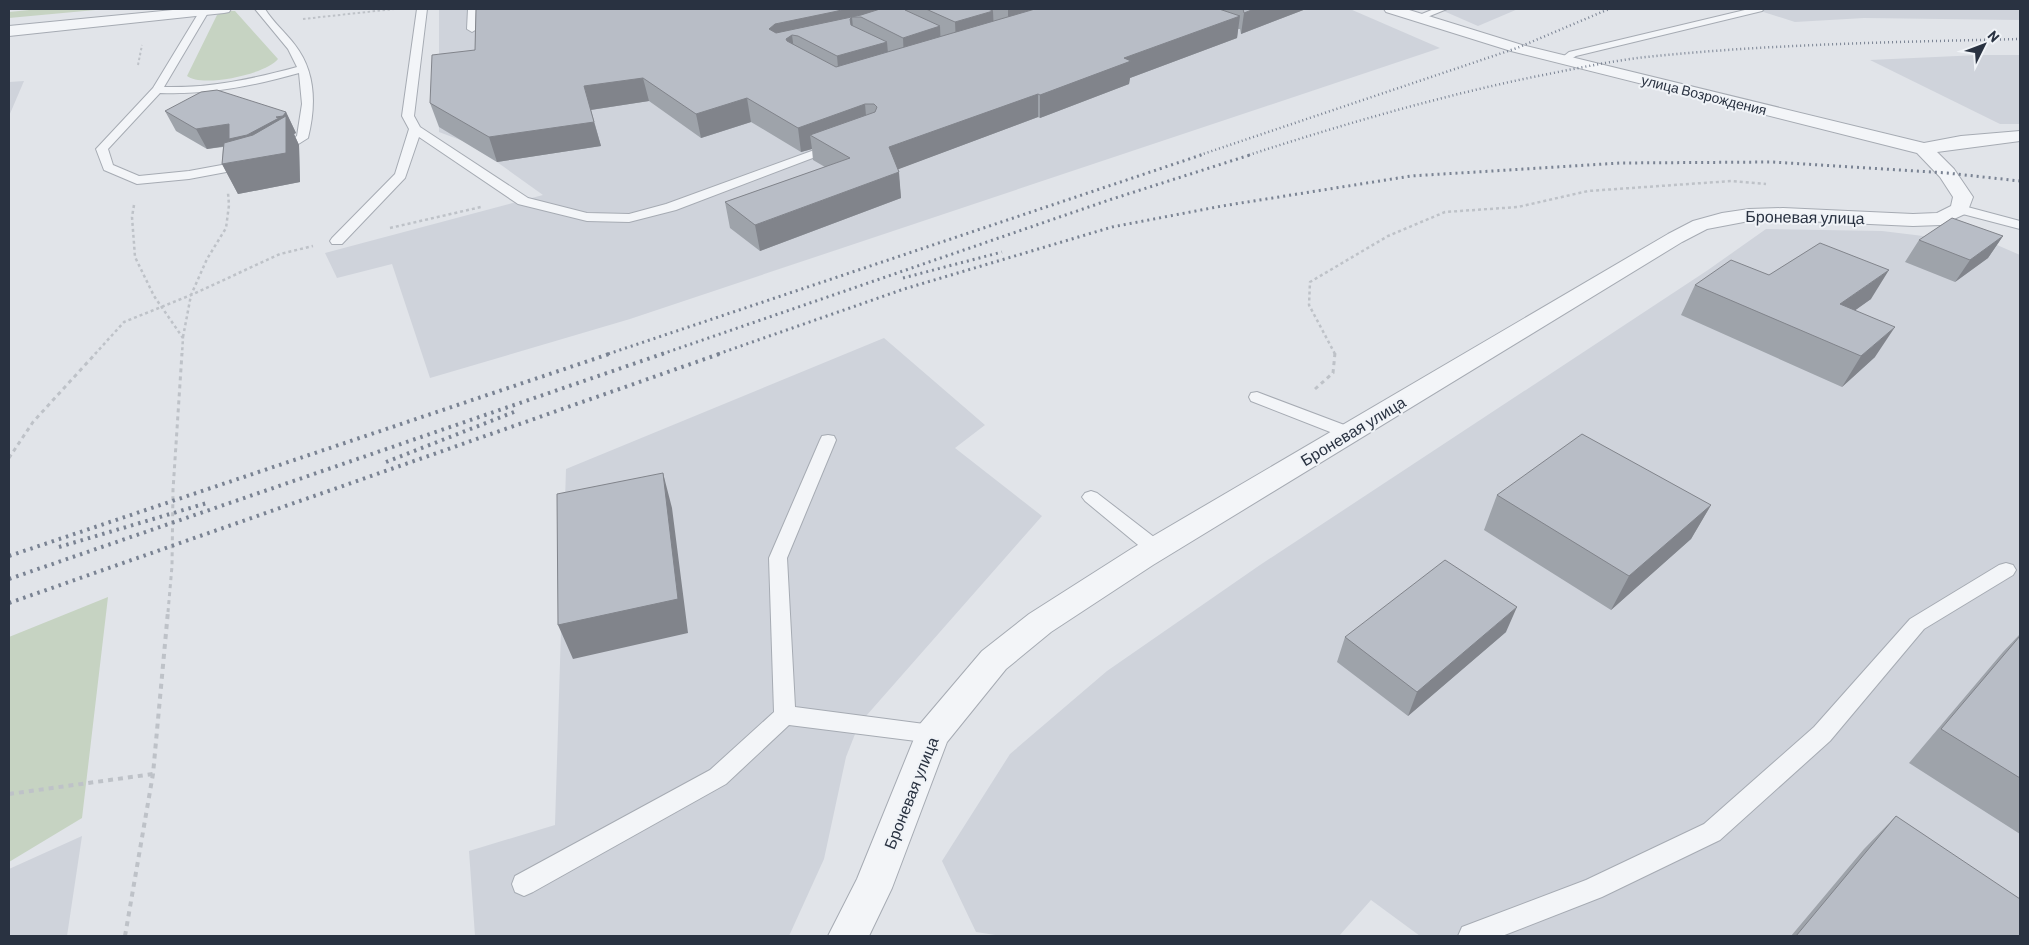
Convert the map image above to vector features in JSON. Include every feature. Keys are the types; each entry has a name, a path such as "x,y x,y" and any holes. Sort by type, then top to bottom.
{"street":[{"path":"9,23 146,9"},
{"path":"9,30 224,9"},
{"name":"улица Возрождения","path":"1391,9 1464,33 1564,60 1924,148 2020,136"},
{"path":"1924,148 1946,173 1963,197 1960,209"},
{"name":"Броневая улица","path":"848,936 873,888 932,734 994,660 1040,623 1156,549 1675,238 1700,226 1722,219 1749,215 1783,214 1913,220 1941,219 1960,209"}],"lane":[{"path":"205,10 157,90 102,149 108,167 137,180 189,175 232,168 266,158 302,138 308,117 303,68 292,48 260,9"},
{"path":"422,9 408,116 415,130 523,201 587,217 629,218 671,207 845,142"},
{"path":"472,29 473,9"},
{"path":"1417,18 1442,9"},
{"path":"1564,60 1573,54 1586,50 1686,28 1758,9"},
{"path":"157,90 188,92 223,89 303,68"},
{"path":"337,241 400,175 415,130"},
{"path":"1960,209 2020,225"},
{"path":"1258,397 1349,433"},
{"path":"524,884 718,777 785,715 778,558 828,440"},
{"path":"1091,497 1156,549"},
{"path":"1471,936 1593,889 1712,832 1822,734 1917,624 2006,570"},
{"path":"785,715 932,734"}],"path":[{"path":"297,20 399,9"},
{"path":"138,69 142,39"},
{"path":"125,936 153,774 172,566 173,490 183,338 191,295 207,259 226,228 229,205 227,187 232,168"},
{"path":"137,180 132,217 134,257 160,306 183,338"},
{"path":"1290,411 1333,373 1335,353 1309,305 1310,282 1388,236 1445,212 1518,208 1588,191 1672,184 1732,182 1772,184"},
{"path":"9,458 33,422 124,322 191,295"},
{"path":"9,794 153,774"}],"shaded area":[{"path":"439,9 1350,9 1440,48 630,319 430,378 392,264 337,278 325,253 543,195 497,162 463,141 439,132"},
{"path":"1439,9 1518,9 1478,26"},
{"path":"1754,9 2020,9 2020,20 1864,18 1795,22"},
{"path":"2020,55 2020,124 2000,124 1870,60"},
{"path":"24,81 9,116 9,82"},
{"path":"1766,229 1882,231 1997,245 2020,255 2020,936 1420,936 1371,900 1339,936 1002,936 976,932 942,861 1010,754 1107,671 1260,565 1708,270"},
{"path":"884,338 985,425 955,448 1042,516 859,724 846,757 824,859 789,936 475,936 469,851 555,825 566,469"},
{"path":"82,836 67,936 9,936 9,869"}],"green space":[{"path":"40,9 106,9 9,18 9,12"},
{"path":"225,11 235,11 278,59 272,65 261,70 234,78 206,81 187,76 217,15"},
{"path":"108,597 82,818 9,862 9,637"}],"building":[{"path":"476,9 846,9 775,24 769,29 776,33 861,15 880,9 905,9 940,26 903,38 861,17 852,17 850,19 851,25 887,42 837,56 798,36 792,35 786,39 836,67 1035,9 1219,9 1240,16 1124,58 1131,61 1040,95 1038,94 889,147 899,172 755,225 725,202 850,158 810,135 875,112 877,107 874,104 865,104 798,128 747,98 696,114 643,78 584,86 594,122 489,137 430,103 432,55 475,50"},
{"path":"926,9 988,9 993,11 955,22"},
{"path":"1243,9 1254,9 1244,13"},
{"path":"217,90 286,112 283,116 276,117 279,118 247,135 229,139 229,124 196,129 165,111 201,92"},
{"path":"286,116 286,153 222,164 224,143 253,135"},
{"path":"1952,218 2003,236 1970,260 1919,240"},
{"path":"1820,243 1889,270 1840,304 1895,327 1861,356 1695,285 1731,260 1769,275"},
{"path":"1582,434 1711,505 1629,576 1497,495"},
{"path":"663,473 678,599 558,625 557,494"},
{"path":"1445,560 1517,607 1417,692 1345,637"},
{"path":"2020,636 2020,778 1941,729"},
{"path":"1896,816 2020,899 2020,936 1796,936"}],"railway":[{"path":"1200,155 1517,48 1609,9"},
{"path":"1249,155 1320,132 1429,102 1501,84 1619,61 1646,57 1786,46 2020,39"},
{"path":"608,354 1204,154"},
{"path":"662,354 1109,200 1253,154"},
{"path":"718,354 904,289 1112,227 1222,206 1411,176 1621,163 1772,162 1947,173 2020,181"},
{"path":"903,278 1002,252"},
{"path":"9,556 612,353"},
{"path":"9,579 665,353"},
{"path":"9,603 722,353"},
{"path":"386,462 514,412"},
{"path":"59,547 207,503"}]}
